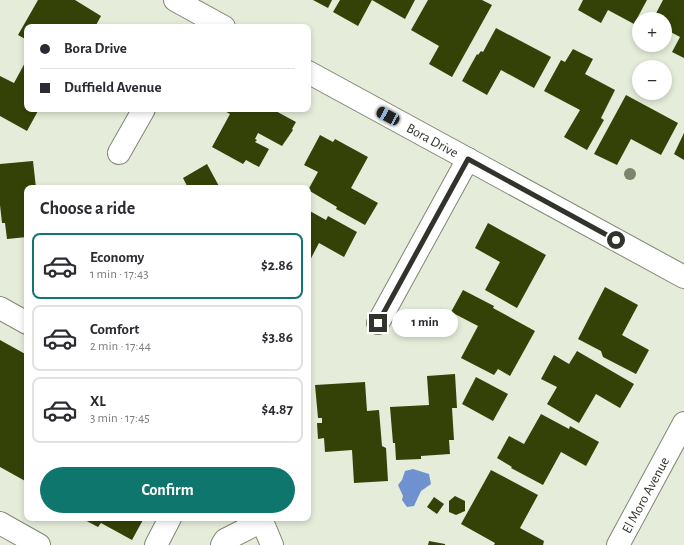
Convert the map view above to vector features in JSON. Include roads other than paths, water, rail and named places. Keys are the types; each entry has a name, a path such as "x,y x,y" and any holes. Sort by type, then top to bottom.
{"street":[{"path":"174,0 218,24"},
{"name":"Bora Drive","path":"311,74 684,277"},
{"path":"119,153 142,112"},
{"path":"378,323 468,159"},
{"path":"0,308 24,320"},
{"name":"El Moro Avenue","path":"618,545 684,423"},
{"path":"156,545 168,521"},
{"path":"222,545 225,540 262,521 272,545"},
{"path":"0,523 39,545"}],"water":[{"path":"413,469 429,474 431,484 421,491 414,506 407,507 402,500 403,496 398,485 402,480 405,471"}]}
